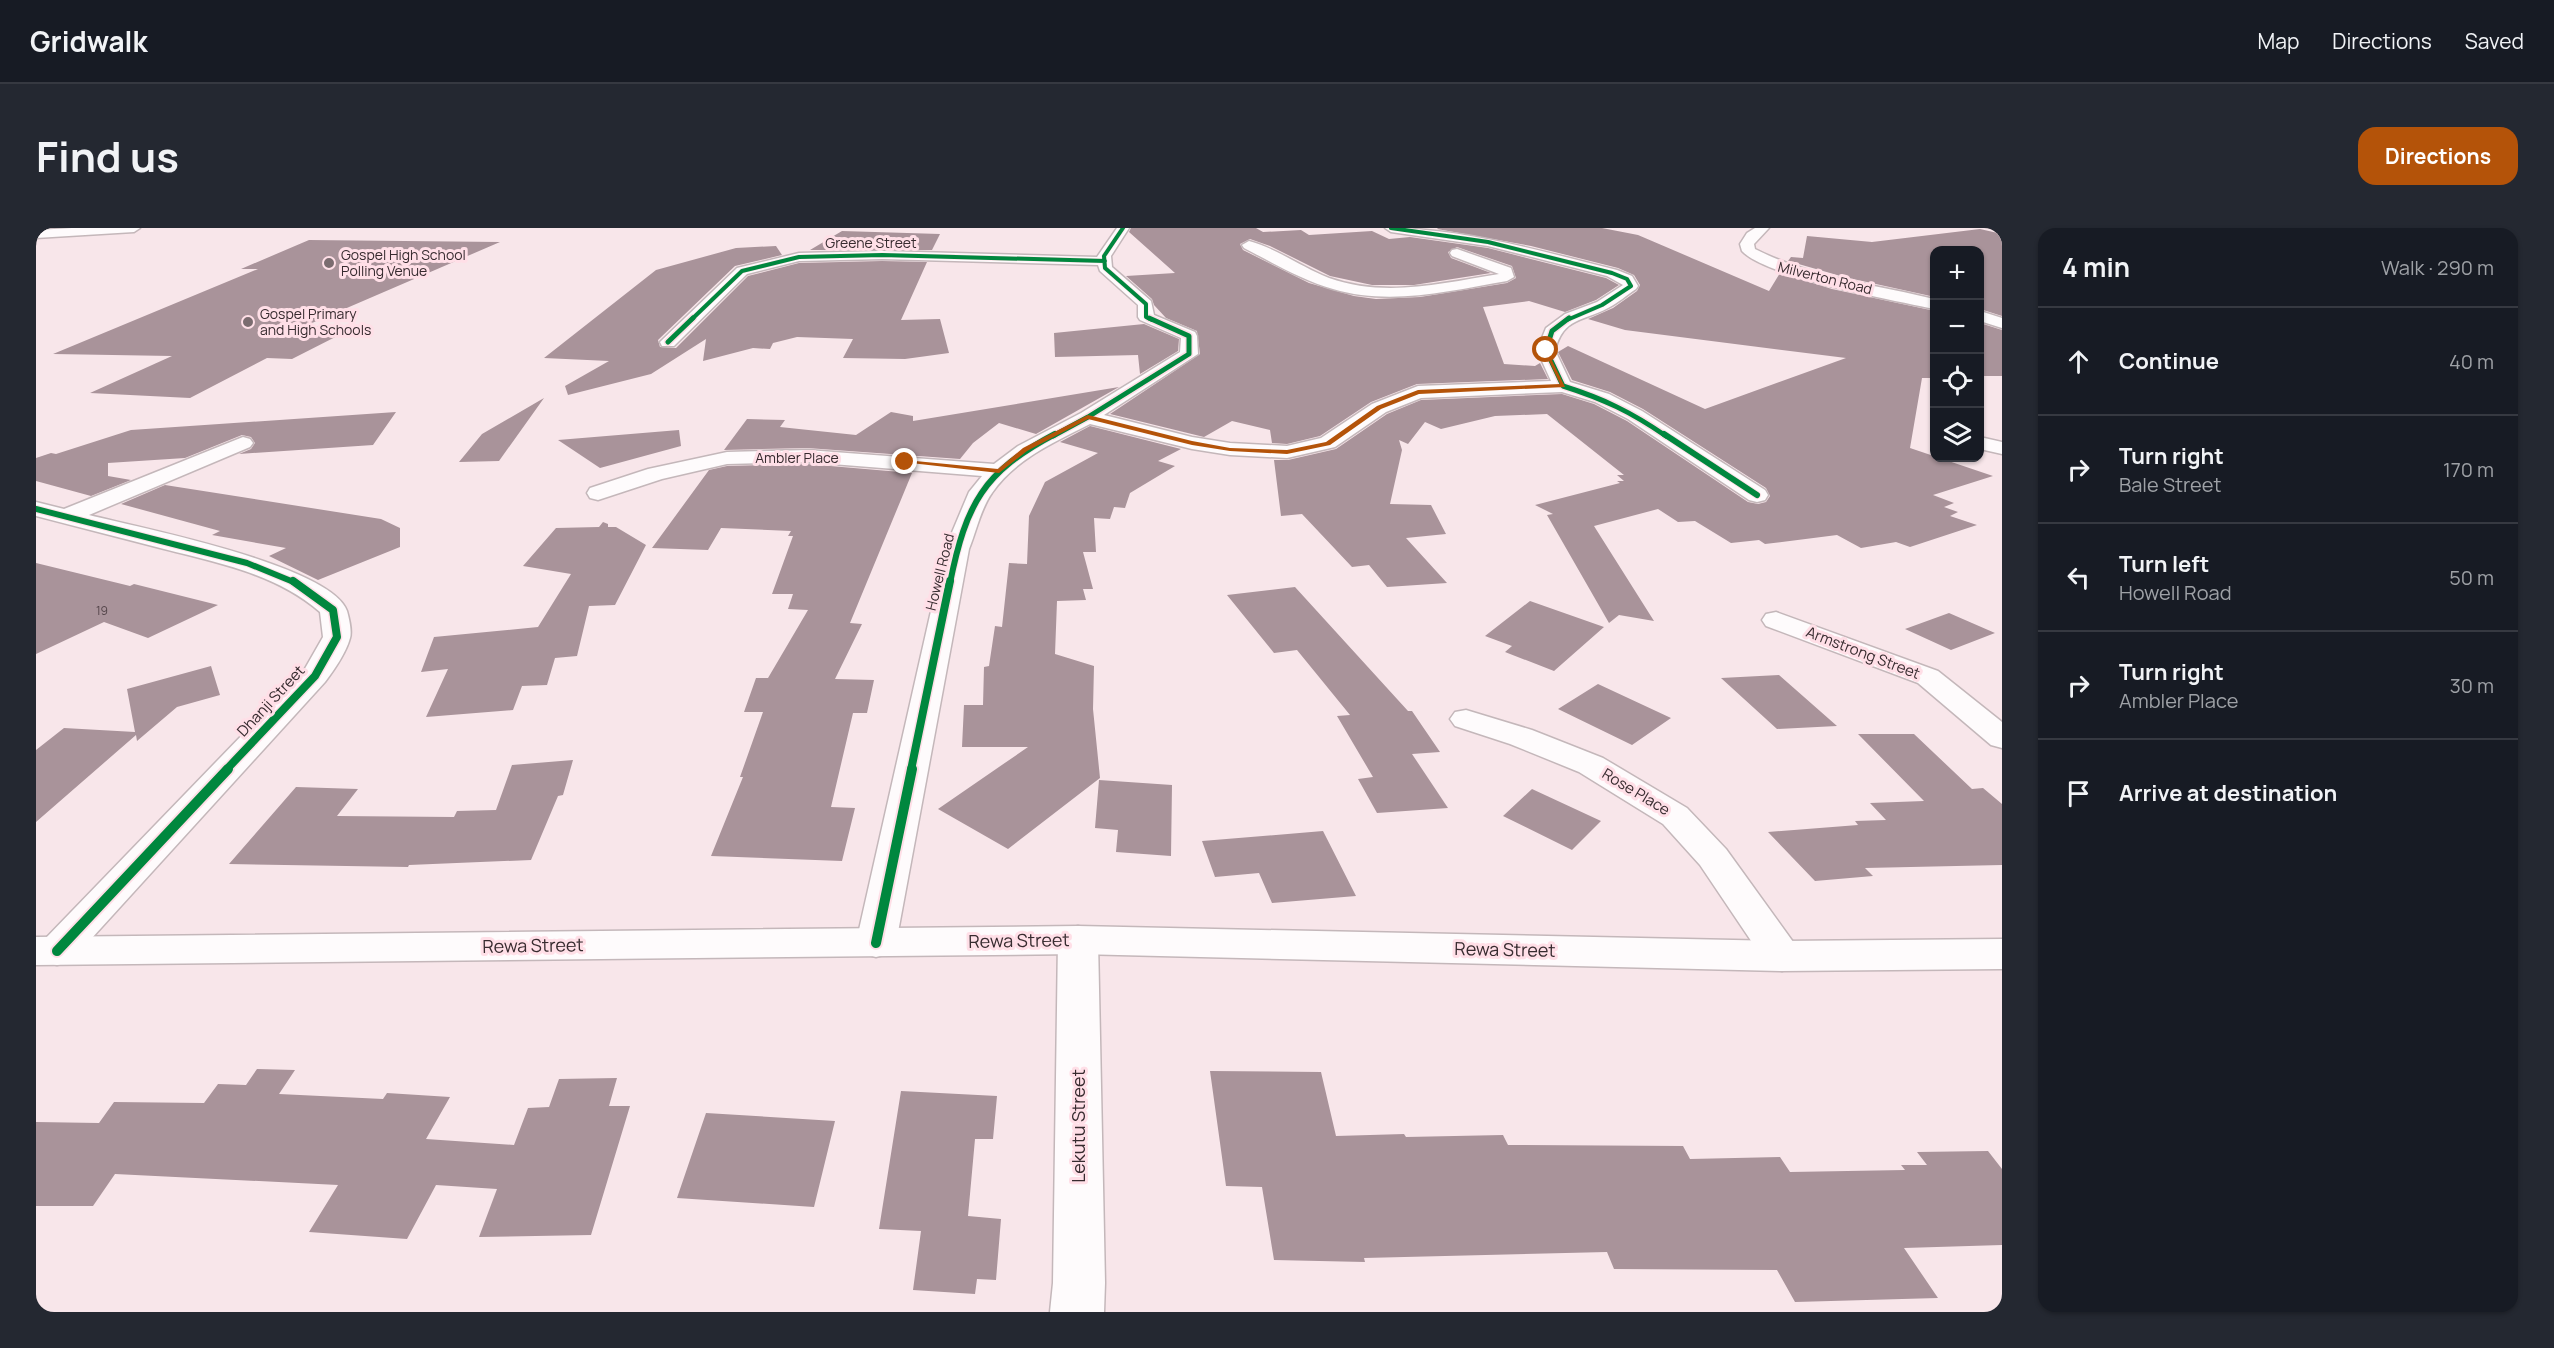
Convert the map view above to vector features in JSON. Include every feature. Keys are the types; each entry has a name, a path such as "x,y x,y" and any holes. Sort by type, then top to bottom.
{"street":[{"path":"36,234 134,228"},
{"path":"1105,261 1104,256 1123,228"},
{"path":"1249,245 1322,280 1368,292 1413,291 1507,277 1506,272 1497,266 1378,228"},
{"path":"1391,228 1507,246 1612,273 1627,279 1631,286 1602,305 1571,317 1552,331 1546,350 1563,386"},
{"name":"Milverton Road","path":"1763,228 1752,236 1747,244 1749,251 1769,263 1804,274 1930,303"},
{"path":"882,255 890,237"},
{"name":"Greene Street","path":"668,342 742,271 799,257 882,255 1105,261"},
{"name":"Howell Road","path":"876,943 957,549 980,492 999,471 1025,450 1088,417 1189,354 1189,336 1146,317 1146,304 1105,267 1105,261"},
{"path":"1984,317 2002,323"},
{"path":"1088,417 1192,443 1230,449 1287,452 1328,443 1379,408 1418,392 1563,386 1602,398 1635,415 1757,495"},
{"path":"65,516 243,443"},
{"path":"1984,444 2002,448"},
{"name":"Ambler Place","path":"598,492 656,474 727,458 807,456 999,471"},
{"name":"Dhanji Street","path":"36,509 247,562 279,574 312,591 333,610 337,638 315,676 46,951"},
{"name":"Armstrong Street","path":"1776,620 1928,677 2002,738"},
{"name":"Rose Place","path":"1466,719 1521,737 1591,765 1675,816 1713,857 1782,956"},
{"name":"Rewa Street","path":"46,951 1078,940 1782,956 2002,954"},
{"name":"Lekutu Street","path":"1077,1312 1079,1283 1078,940"}],"building":[{"path":"1131,228 1256,228 1263,232 1301,230 1309,235 1372,231 1389,239 1410,237 1488,248 1606,278 1619,285 1596,300 1565,312 1529,301 1483,307 1504,364 1535,366 1540,363 1548,379 1417,384 1371,402 1320,436 1287,444 1272,443 1270,430 1232,421 1204,437 1110,414 1200,354 1197,331 1166,318 1154,305 1152,299 1126,276 1175,273 1129,232","holes":["1250,239 1270,246 1330,276 1372,285 1414,285 1491,273 1451,258 1448,252 1457,247 1512,266 1516,278 1507,283 1420,297 1376,299 1354,296 1309,283 1243,250 1240,244"]},
{"path":"1602,228 1638,235 1769,291 1780,273 1832,289 1930,310 1930,378 1922,378 1910,448 1930,455 1930,462 1952,462 1993,476 1933,495 1954,503 1944,507 1958,512 1950,516 1977,525 1910,547 1896,542 1861,548 1837,535 1765,544 1759,540 1731,543 1695,521 1678,522 1658,509 1594,526 1654,621 1619,615 1609,623 1547,515 1553,514 1535,505 1620,483 1617,481 1624,481 1617,475 1624,475 1547,414 1495,416 1441,429 1425,422 1408,444 1399,440 1402,450 1390,504 1431,505 1446,534 1406,538 1447,583 1387,587 1369,565 1352,567 1302,514 1281,516 1274,460 1288,460 1336,449 1387,414 1421,400 1562,394 1594,404 1627,421 1748,502 1758,504 1766,502 1770,496 1766,488 1643,409 1610,392 1572,380 1558,352 1568,346 1705,409 1846,358 1625,330 1588,319 1613,308 1637,291 1640,285 1634,275 1618,268 1531,246 1437,229"},
{"path":"1980,229 2002,234 2002,316 1984,310 1984,246 1930,246 1930,296 1844,277 1788,261 1791,257 1803,258 1807,236 1872,242"},
{"path":"842,231 940,234 932,250 810,250"},
{"path":"309,240 500,242 305,326 353,328 292,359 267,358 190,398 90,393 172,356 53,354 258,269 241,269"},
{"path":"776,246 782,255 735,266 658,340 660,347 676,348 748,276 799,263 882,261 927,262 901,320 940,319 949,353 905,359 843,358 853,339 797,337 773,343 770,349 753,348 703,361 706,339 651,374 568,395 565,386 609,361 544,358 656,270 736,248"},
{"path":"1144,324 1179,339 1178,351 1140,374 1138,355 1055,357 1054,333"},
{"path":"1984,324 2002,330 2002,376 1984,376"},
{"path":"1119,387 1036,434 999,423 973,443 960,459 807,448 724,450 747,419 785,420 780,427 856,435 891,412 913,416 913,421"},
{"path":"544,398 499,461 459,462 482,434"},
{"path":"396,412 373,445 239,454 251,449 255,443 251,437 242,435 185,458 108,463 108,476 131,480 91,496 36,481 36,458 51,453 56,454 131,430"},
{"path":"1090,426 1181,449 1158,461 1175,466 1130,493 1125,508 1114,507 1110,519 1094,518 1096,552 1083,552 1093,589 1083,589 1086,600 1057,601 1055,654 1094,666 1093,709 1100,778 1008,849 938,809 1028,747 962,747 964,705 983,705 984,667 989,666 995,626 1002,627 1009,563 1027,564 1029,516 1045,482 1098,453 1060,442"},
{"path":"679,430 681,446 600,468 558,440"},
{"path":"807,464 912,473 850,623 862,624 835,679 874,680 867,713 853,713 831,807 855,808 842,861 711,856 743,777 740,777 763,712 744,712 756,678 768,678 808,610 788,609 793,594 772,594 793,536 788,536 791,531 721,528 708,550 652,548 709,470 727,466"},
{"path":"165,485 381,519 400,528 400,547 318,580 269,556 286,548 212,535 220,531 121,504"},
{"path":"603,522 608,524 608,527 616,527 646,545 615,605 589,606 577,656 555,658 547,685 522,686 513,710 426,717 448,669 421,672 434,637 538,627 571,574 523,566 556,528 599,527"},
{"path":"36,563 218,605 148,638 104,622 36,654"},
{"path":"1295,587 1408,711 1412,711 1440,752 1412,754 1448,808 1377,813 1358,779 1373,777 1337,716 1350,715 1297,650 1274,653 1227,595"},
{"path":"1530,601 1604,627 1554,671 1505,652 1512,646 1485,636"},
{"path":"1949,613 1995,633 1951,650 1905,629"},
{"path":"211,666 220,695 177,707 137,741 136,735 36,822 36,750 64,728 135,732 127,689"},
{"path":"1779,675 1837,726 1777,729 1721,678"},
{"path":"1598,684 1671,718 1632,745 1558,709"},
{"path":"1858,734 1914,734 1972,789 1983,788 2002,804 2002,865 1865,868 1873,876 1815,881 1768,832 1858,825 1855,821 1886,820 1870,803 1924,801"},
{"path":"573,760 563,795 558,796 531,860 409,865 408,867 229,864 296,787 358,789 337,816 454,817 457,811 496,810 512,765"},
{"path":"1099,780 1172,785 1171,856 1116,852 1118,830 1095,828"},
{"path":"1532,789 1601,821 1572,850 1503,816"},
{"path":"1323,831 1356,896 1272,903 1259,873 1215,877 1202,841"},
{"path":"257,1069 295,1070 279,1094 383,1099 387,1093 450,1097 426,1139 514,1145 528,1108 549,1107 559,1079 617,1078 609,1106 630,1106 591,1235 479,1237 497,1189 436,1185 407,1239 309,1232 338,1185 115,1174 93,1206 36,1206 36,1122 99,1123 114,1102 204,1103 218,1084 246,1085"},
{"path":"1210,1071 1321,1072 1336,1136 1503,1135 1508,1145 1683,1146 1690,1159 1780,1157 1790,1172 1905,1170 1901,1165 1927,1165 1917,1152 1988,1151 2002,1169 2002,1245 1904,1248 1938,1298 1795,1302 1777,1270 1614,1269 1607,1252 1364,1258 1365,1262 1274,1260 1262,1187 1226,1186"},
{"path":"901,1091 997,1096 993,1139 975,1139 968,1216 1001,1219 996,1280 977,1279 975,1294 913,1290 921,1231 879,1229"},
{"path":"706,1113 835,1121 814,1207 677,1198"}],"cycle path":[{"path":"876,943 957,549 980,492 999,471 1025,450 1088,417 1189,354 1189,336 1146,317 1146,304 1105,268 1104,256 1123,228"},
{"path":"1391,228 1488,242 1612,273 1627,279 1631,286 1602,305 1571,317 1552,331 1546,350 1563,386 1602,398 1635,415 1757,495"},
{"path":"668,342 742,271 799,257 882,255 1105,261"},
{"path":"36,509 247,563 283,576 313,593 333,610 337,637 315,676 57,951"}],"place":[{"name":"Gospel High School Polling Venue","path":"329,263"},
{"name":"Gospel Primary and High Schools","path":"248,322"}],"route":[{"path":"905,462 999,471 1025,450 1088,417 1192,443 1230,449 1287,452 1328,443 1379,408 1418,392 1563,386 1546,350"}]}
